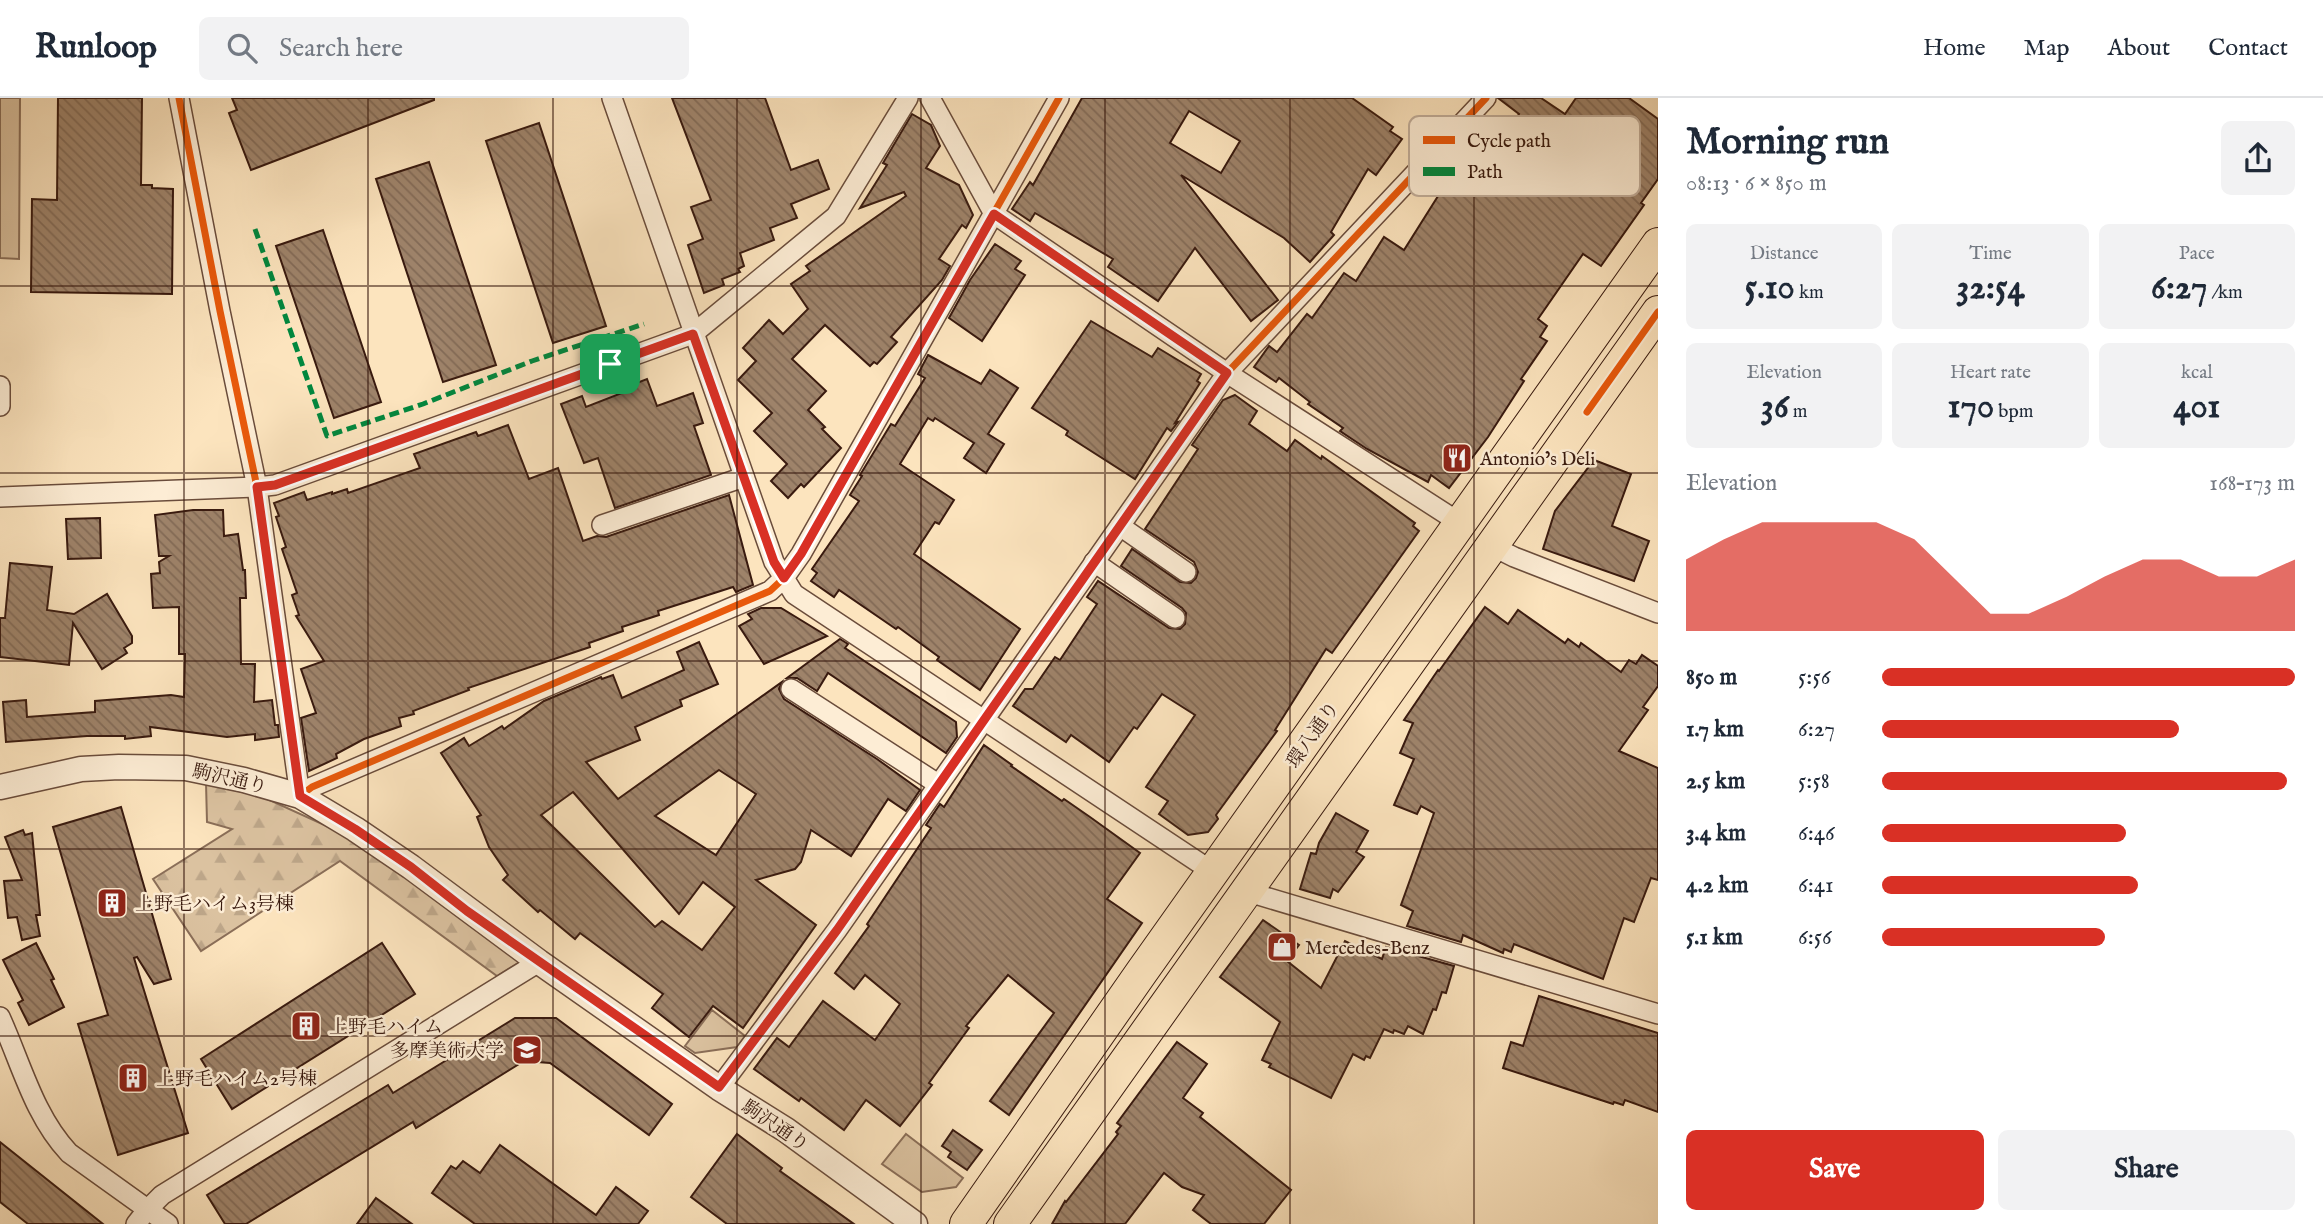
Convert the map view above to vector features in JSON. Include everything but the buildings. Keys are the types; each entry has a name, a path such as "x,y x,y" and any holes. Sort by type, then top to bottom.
{"highway":[{"name":"環八通り","path":"966,1224 1658,244"},
{"name":"環八通り","path":"1010,1224 1658,313"},
{"path":"1584,348 1616,371"}],"street":[{"path":"179,98 257,487 300,796 312,788 491,709 770,591 784,578 808,542 1059,98"},
{"path":"612,98 774,562 794,594 1213,872"},
{"path":"0,498 275,485 693,334 835,216 908,98"},
{"path":"930,98 994,214 1227,373 1460,523"},
{"path":"1469,116 1486,98"},
{"path":"719,1087 837,930 1227,373 1409,180"},
{"path":"0,386 0,406"},
{"path":"603,526 744,477"},
{"path":"1120,526 1186,572"},
{"path":"1492,545 1514,557 1658,613"},
{"path":"1094,562 1175,618"},
{"path":"791,689 938,785"},
{"name":"駒沢通り","path":"0,787 81,769 186,768 244,780 300,796 388,852 539,962 719,1087 786,1130 915,1224"},
{"path":"1245,891 1658,1014"},
{"path":"141,1217 162,1195 539,962"},
{"path":"0,1017 7,1050 55,1138 141,1217 168,1224"}],"green space":[{"path":"0,98 20,98 19,259 0,258"},
{"path":"206,783 263,797 353,838 523,960 497,976 340,861 201,951 153,879 232,829 207,822"},
{"path":"712,1010 745,1036 737,1047 695,1053 685,1046"},
{"path":"906,1134 963,1178 956,1187 922,1192 882,1164"}],"marked path":[{"path":"255,229 327,436 423,404 532,361 644,324"}],"cycle path":[{"path":"179,98 257,487 300,796 312,787 770,591 784,578 801,554 1059,98"},
{"path":"1469,116 1486,98"},
{"path":"719,1088 837,930 1227,373 1409,180"},
{"path":"1587,412 1658,312"}],"place":[{"name":"Antonio’s Deli","path":"1457,458"},
{"name":"上野毛ハイム3号棟","path":"112,903"},
{"name":"Mercedes-Benz","path":"1282,947"},
{"name":"上野毛ハイム","path":"306,1026"},
{"name":"多摩美術大学","path":"527,1050"},
{"name":"上野毛ハイム2号棟","path":"133,1078"}],"route":[{"path":"994,214 1227,373 837,930 719,1087 467,911 411,867 300,796 257,487 275,485 610,364 693,334 774,562 784,578 801,554 994,214"}]}
